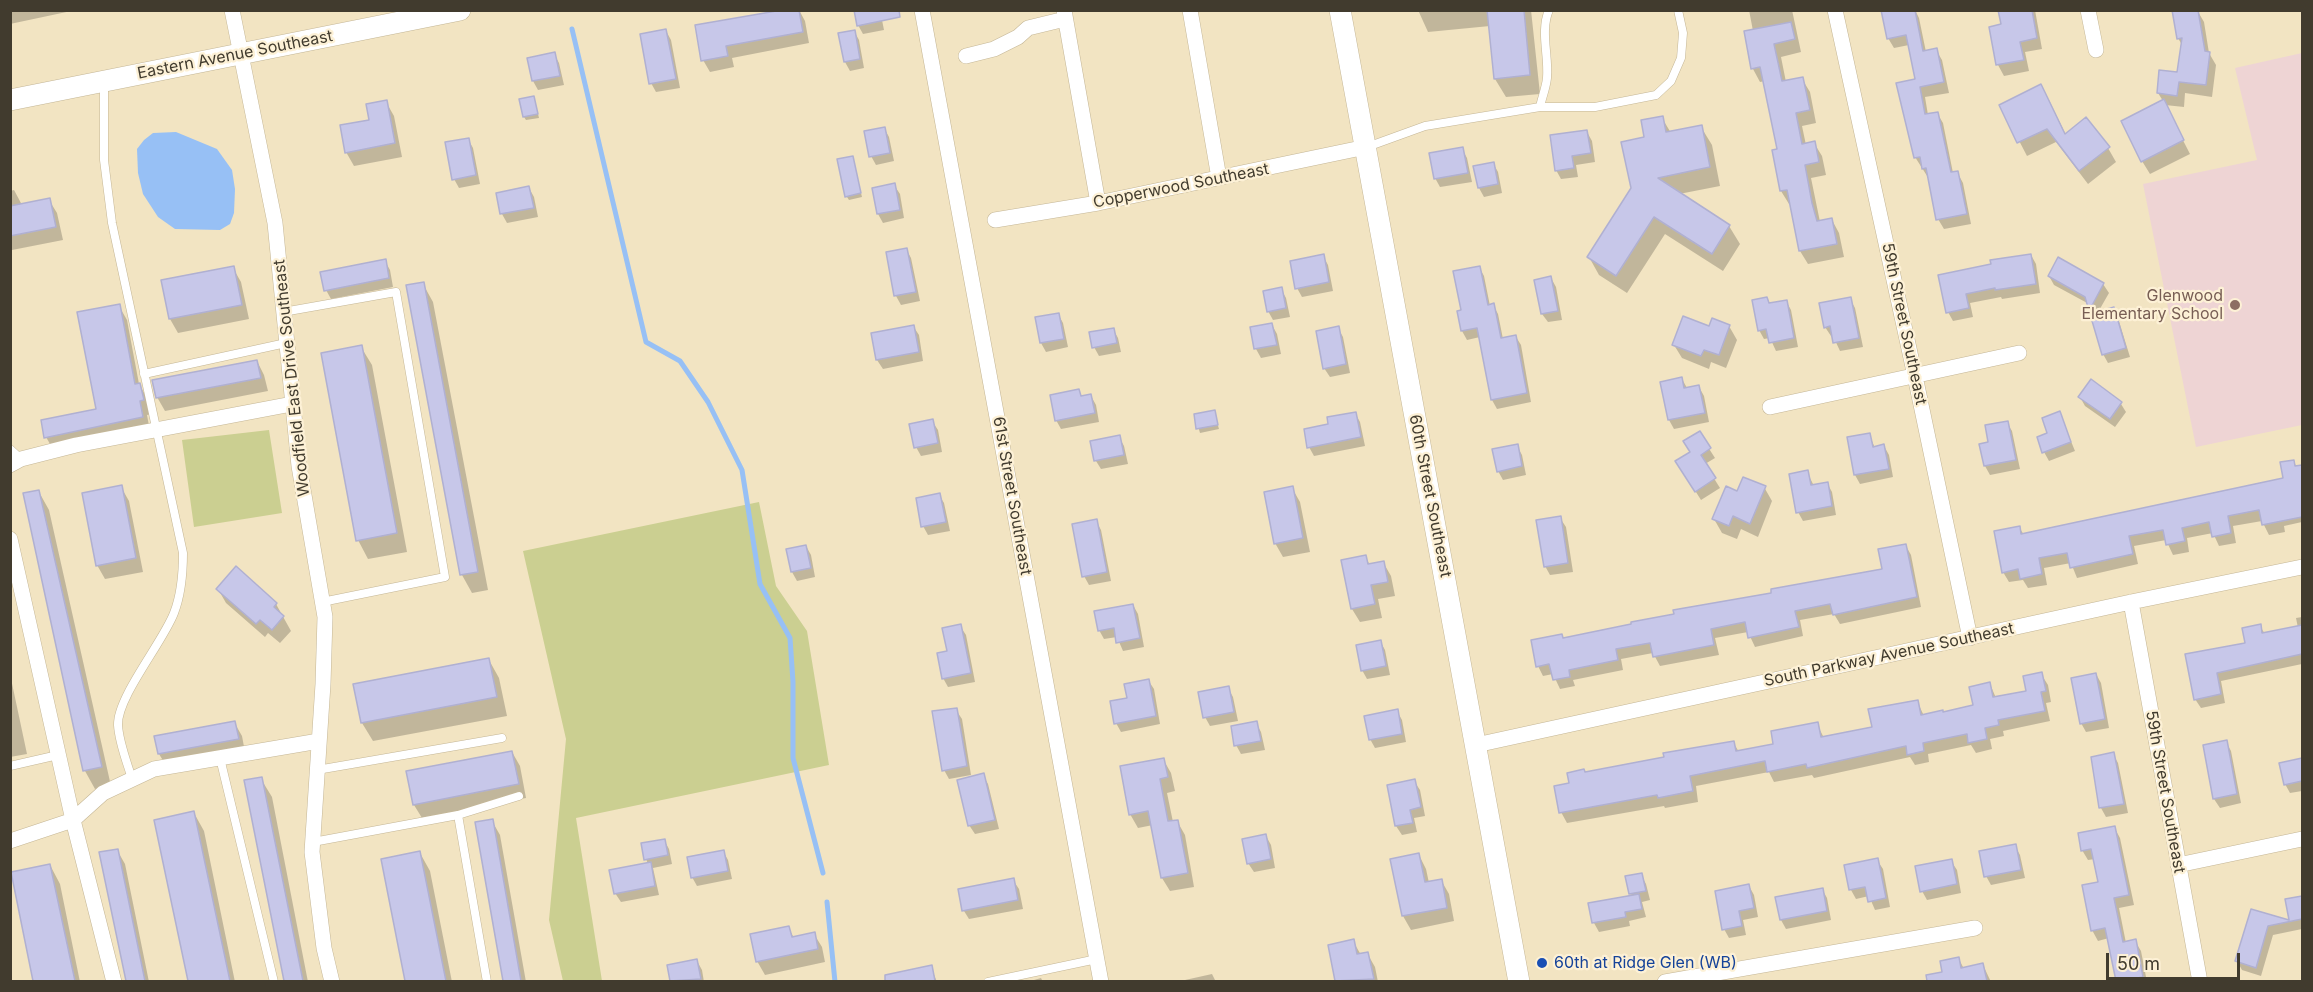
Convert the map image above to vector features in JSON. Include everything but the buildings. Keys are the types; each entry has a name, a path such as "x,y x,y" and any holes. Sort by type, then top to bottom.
{"main road":[{"name":"Eastern Avenue Southeast","path":"10,100 460,10"},
{"name":"60th Street Southeast","path":"1340,10 1519,981"}],"street":[{"name":"Woodfield East Drive Southeast","path":"232,10 275,223 298,466 325,617 312,852 324,948 332,981"},
{"name":"61st Street Southeast","path":"922,10 1101,981"},
{"path":"1190,10 1219,178"},
{"name":"59th Street Southeast","path":"1835,10 1916,376 1970,638"},
{"path":"2088,10 2096,50"},
{"path":"966,56 994,49 1018,37 1029,28 1065,15 1098,203"},
{"name":"Copperwood Southeast","path":"995,220 1098,203 1366,147"},
{"path":"1770,407 2019,353"},
{"path":"14,458 292,404"},
{"path":"10,539 73,820 114,981"},
{"name":"South Parkway Avenue Southeast","path":"1476,745 2131,602 2302,567"},
{"name":"59th Street Southeast","path":"2131,602 2200,981"},
{"path":"10,841 73,820 103,793 154,769 319,741"},
{"path":"2178,866 2302,839"},
{"path":"1665,981 1975,928"}],"lane":[{"path":"1540,106 1547,78 1545,41 1546,16 1549,10"},
{"path":"1366,147 1425,126 1540,106 1595,106 1656,95 1671,81 1681,58 1683,33 1678,10"},
{"path":"104,81 104,160 112,223 183,553 183,571 174,613 127,696 118,723 120,742 132,779"},
{"path":"283,312 396,292 445,577 322,602"},
{"path":"144,374 286,343"},
{"path":"317,770 502,738"},
{"path":"10,766 58,755"},
{"path":"220,758 274,981"},
{"path":"312,842 458,814 519,796"},
{"path":"458,814 487,981"},
{"path":"988,981 1097,959"}],"shaded area":[{"name":"Glenwood Elementary School","path":"2302,53 2302,425 2196,447 2143,184 2257,160 2235,68"}],"green space":[{"path":"269,430 282,513 194,527 182,440"},
{"path":"759,502 776,586 807,631 829,765 576,818 602,981 563,981 549,920 566,739 523,551"}],"water":[{"path":"176,132 217,149 232,170 235,189 234,213 230,224 220,230 175,229 158,217 143,194 138,173 137,149 153,133"}],"waterway":[{"path":"572,29 646,342 680,361 708,402 742,470 760,584 790,638 793,682 793,758 823,873"},
{"path":"827,902 835,982"}],"place":[{"name":"Glenwood Elementary School","path":"2235,305"},
{"name":"60th at Ridge Glen (WB)","path":"1542,963"}]}
